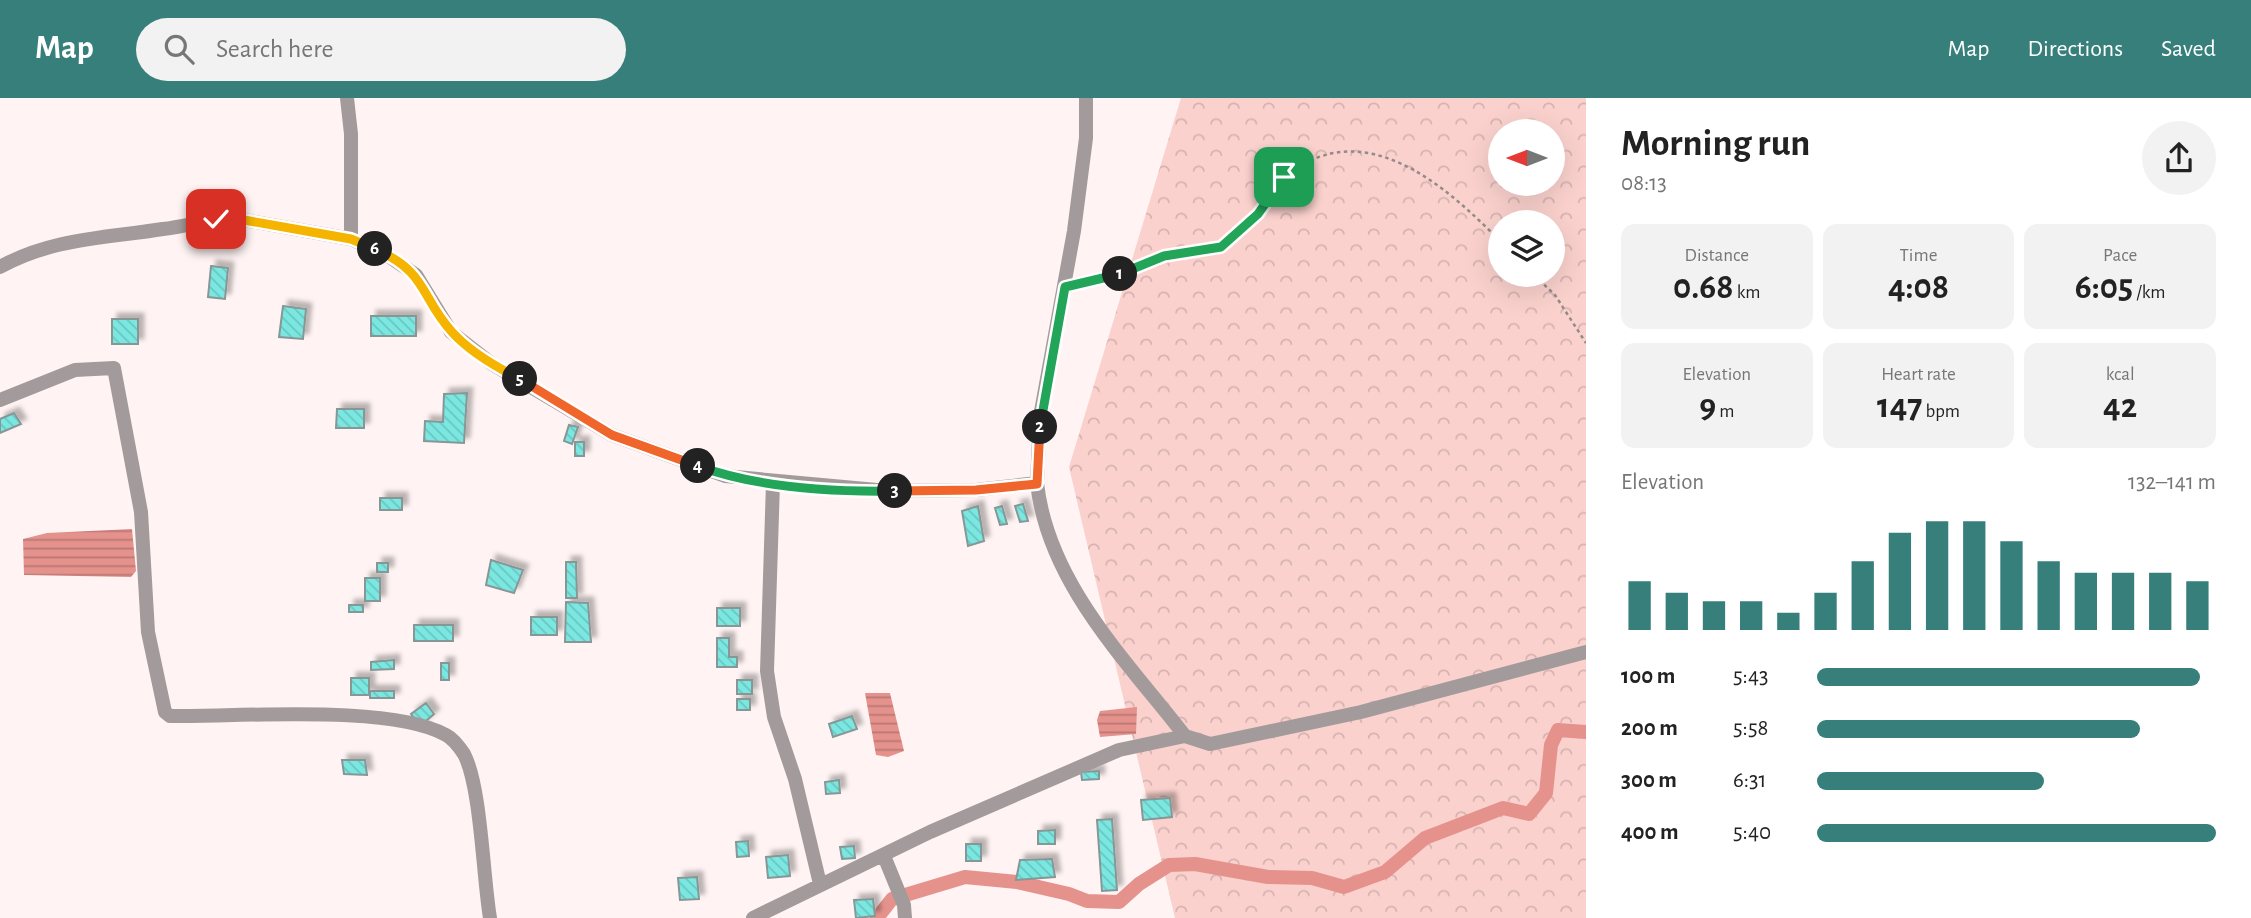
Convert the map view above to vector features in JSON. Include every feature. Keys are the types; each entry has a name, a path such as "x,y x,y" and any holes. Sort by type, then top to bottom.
{"street":[{"path":"347,98 354,208 351,239"},
{"path":"1086,98 1086,138 1065,287 1040,417 1037,484 1062,571 1097,624 1185,736"},
{"path":"0,267 46,247 78,239 166,229 216,219 233,218 351,239 387,255 416,275 451,332 492,364 612,435 726,476 773,483 888,491 976,490 1037,484"},
{"path":"0,400 75,370 114,368 141,512 148,632 165,712 170,716 370,716 448,736 464,754 471,778 490,918"},
{"path":"773,483 767,671 774,717 795,779 820,884"},
{"path":"753,918 930,832 1119,750 1185,736 1210,744 1361,712 1586,652"},
{"path":"884,856 904,905 905,918"}],"path":[{"path":"1065,287 1121,274 1164,256 1221,247 1258,214 1284,177 1309,160 1347,150 1378,154 1417,171 1468,209 1488,229"},
{"path":"1547,287 1555,295 1586,343"}],"green space":[{"path":"1181,98 1586,98 1586,918 1175,918 1069,467"}],"shaded area":[{"path":"132,529 136,571 131,577 24,575 23,539 47,533"},
{"path":"865,693 890,693 904,751 888,757 876,755"},
{"path":"1137,707 1136,734 1100,737 1097,720 1100,711"}],"building":[{"path":"211,266 228,268 225,299 208,297"},
{"path":"283,306 306,309 303,339 279,337"},
{"path":"371,316 416,316 416,336 371,336"},
{"path":"112,319 138,319 138,344 112,344"},
{"path":"467,393 464,443 424,441 425,421 443,422 444,394"},
{"path":"337,409 364,409 364,428 336,428"},
{"path":"14,413 21,424 0,433 0,419"},
{"path":"569,425 578,427 572,444 564,441"},
{"path":"575,442 584,442 584,456 575,456"},
{"path":"380,498 402,498 402,510 380,510"},
{"path":"1023,504 1028,521 1020,522 1015,506"},
{"path":"978,506 984,541 968,546 962,511"},
{"path":"1002,506 1007,524 1000,525 995,508"},
{"path":"491,560 523,570 514,593 486,585"},
{"path":"566,562 576,562 577,598 566,598"},
{"path":"377,563 388,563 388,572 377,572"},
{"path":"365,578 380,578 380,601 365,601"},
{"path":"566,602 588,603 591,642 565,642"},
{"path":"349,605 363,605 363,612 349,612"},
{"path":"717,608 740,608 740,626 717,626"},
{"path":"531,617 557,617 557,635 531,635"},
{"path":"414,625 453,625 453,641 414,641"},
{"path":"717,638 729,638 729,657 737,657 737,667 717,667"},
{"path":"394,660 394,669 371,670 371,662"},
{"path":"441,663 449,663 449,680 441,680"},
{"path":"351,678 369,678 369,695 351,695"},
{"path":"737,680 752,680 752,694 737,694"},
{"path":"370,691 394,691 394,698 370,698"},
{"path":"737,699 750,699 750,710 737,710"},
{"path":"426,703 434,714 420,726 411,714"},
{"path":"852,716 857,729 833,737 829,724"},
{"path":"342,760 365,760 367,775 344,774"},
{"path":"1099,771 1099,779 1082,780 1081,772"},
{"path":"839,780 840,793 826,794 825,782"},
{"path":"1170,798 1172,817 1143,820 1141,800"},
{"path":"1112,819 1117,890 1102,891 1097,820"},
{"path":"1055,830 1055,844 1038,844 1038,831"},
{"path":"748,841 749,856 737,857 736,842"},
{"path":"966,844 981,844 981,861 966,861"},
{"path":"854,846 855,858 842,859 840,847"},
{"path":"788,855 790,876 768,878 766,857"},
{"path":"1052,859 1055,877 1016,880 1020,860"},
{"path":"697,877 699,899 680,900 678,878"},
{"path":"873,899 875,916 856,918 854,900"}],"waterway":[{"path":"877,918 892,899 965,877 1017,882 1087,901 1119,902 1139,884 1169,865 1195,864 1268,877 1312,878 1344,887 1385,872 1425,838 1503,808 1529,814 1546,793 1551,745 1558,730 1586,732"}],"route":[{"path":"216,219 233,218 351,239 387,255 416,275 451,332 492,364 549,395 612,435 726,476 834,488 888,491 976,490 1037,484 1040,417 1065,287 1121,274 1164,256 1221,247 1258,214 1284,177"}]}
